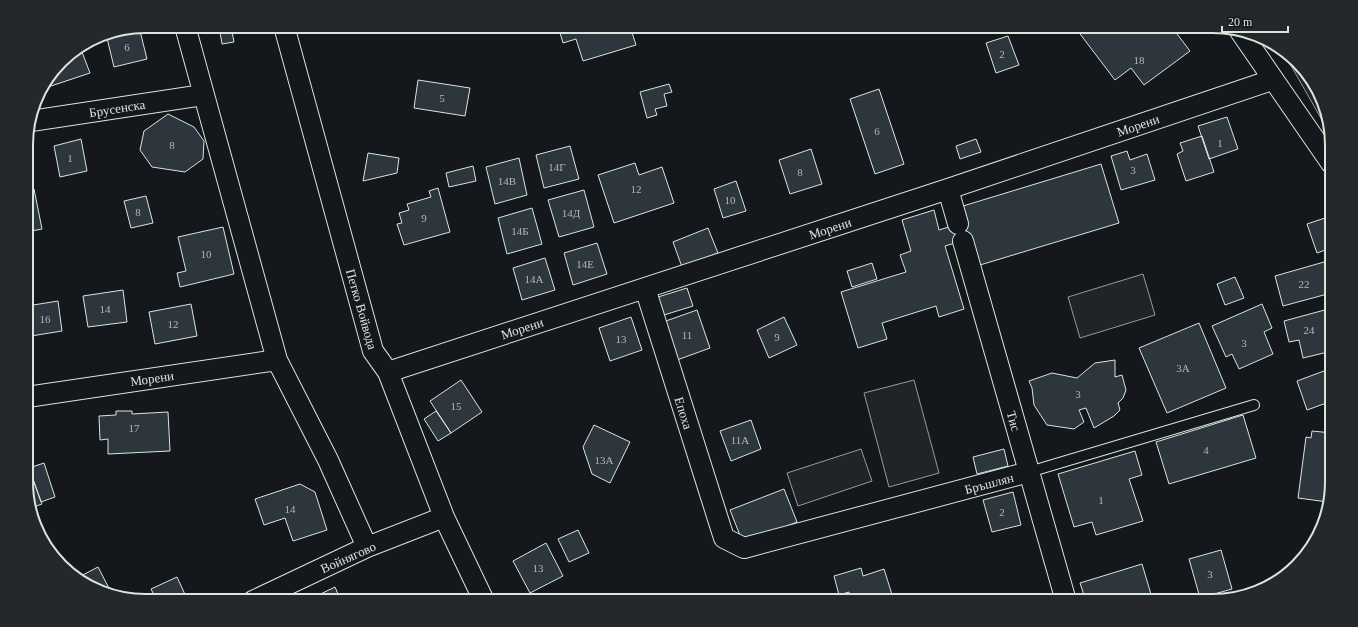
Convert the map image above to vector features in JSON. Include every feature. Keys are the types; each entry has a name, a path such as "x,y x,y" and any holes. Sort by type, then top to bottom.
{"street":[{"path":"187,33 277,360 328,460 367,547"},
{"name":"Петко Войвода","path":"286,33 373,352 388,372 444,517 481,594"},
{"path":"1244,38 1272,80 1325,155"},
{"name":"Морени","path":"388,372 948,190 1272,80"},
{"name":"Брусенска","path":"36,120 203,95"},
{"name":"Тис","path":"948,190 1064,594"},
{"name":"Епоха","path":"645,288 724,538"},
{"name":"Морени","path":"33,396 277,360"},
{"name":"Бръшлян","path":"724,538 744,548 1029,472"},
{"name":"Войнягово","path":"268,594 367,547 444,517"}],"lane":[{"name":"Бръшлян","path":"1029,472 1254,404"}],"shaded area":[{"path":"1290,65 1302,77 1310,89 1322,120"},
{"path":"1143,274 1155,315 1080,338 1068,297"},
{"path":"914,380 939,473 889,487 864,393"},
{"path":"861,449 872,481 798,506 787,473"}],"building":[{"path":"140,33 147,59 114,67 107,40 123,35"},
{"path":"220,33 232,33 234,42 222,44"},
{"path":"560,33 632,33 636,45 583,61 576,39 563,43"},
{"path":"1079,33 1176,33 1190,51 1144,85 1131,68 1115,80"},
{"path":"1008,36 1019,65 996,73 986,43"},
{"path":"82,53 90,73 50,86 66,66"},
{"path":"418,80 470,88 465,116 414,108"},
{"path":"669,84 672,92 664,94 667,106 655,109 657,115 647,118 640,92"},
{"path":"879,89 904,164 875,174 850,99"},
{"path":"168,114 194,127 204,141 203,159 185,172 152,167 140,150 144,131"},
{"path":"1227,117 1238,149 1209,159 1198,126"},
{"path":"1202,136 1214,172 1186,181 1177,154 1183,151 1180,143"},
{"path":"81,139 87,171 60,177 54,146"},
{"path":"976,139 981,152 960,159 956,146"},
{"path":"570,146 579,179 544,188 536,155"},
{"path":"811,149 822,184 790,194 779,160"},
{"path":"1127,151 1130,160 1147,154 1155,180 1121,190 1111,156"},
{"path":"368,153 399,158 397,173 363,181"},
{"path":"519,158 527,195 495,204 486,167"},
{"path":"635,163 639,175 662,167 674,203 614,223 598,175"},
{"path":"1101,164 1119,223 980,265 972,238 945,246 964,309 939,317 936,306 882,323 887,339 858,348 841,292 906,272 900,255 911,251 902,220 934,210 939,230 968,221 963,206"},
{"path":"473,166 476,181 449,187 446,173"},
{"path":"736,181 746,211 723,218 714,189"},
{"path":"438,188 450,232 404,245 397,224 402,223 399,213 409,210 407,204 431,197 429,191"},
{"path":"33,189 42,229 33,231"},
{"path":"584,190 594,227 559,237 548,200"},
{"path":"146,196 153,223 131,228 124,201"},
{"path":"532,208 542,244 507,254 498,218"},
{"path":"1325,218 1325,250 1317,253 1307,224"},
{"path":"223,227 234,274 180,287 177,273 186,271 178,237"},
{"path":"708,228 718,253 682,267 673,242"},
{"path":"597,243 607,274 573,285 564,253"},
{"path":"545,258 555,290 522,300 513,268"},
{"path":"1325,262 1325,295 1283,306 1275,276"},
{"path":"872,263 877,279 852,287 847,271"},
{"path":"1235,277 1244,298 1225,305 1217,284"},
{"path":"687,288 693,306 664,315 658,297"},
{"path":"123,290 127,322 88,327 83,296"},
{"path":"58,301 62,331 33,336 33,305"},
{"path":"191,304 197,336 155,344 149,312"},
{"path":"1262,304 1272,328 1264,332 1273,354 1239,369 1232,354 1226,357 1212,326"},
{"path":"697,310 710,348 677,360 663,322"},
{"path":"1325,310 1325,353 1303,358 1299,340 1289,342 1284,321"},
{"path":"631,317 642,350 610,361 599,328"},
{"path":"784,317 797,345 769,358 757,330"},
{"path":"1199,323 1226,388 1167,413 1139,348"},
{"path":"1115,360 1115,377 1122,375 1126,390 1123,398 1118,403 1120,410 1114,416 1094,428 1086,408 1079,410 1084,422 1074,429 1047,425 1034,405 1032,388 1029,381 1052,373 1077,378 1095,363"},
{"path":"1325,371 1325,404 1307,410 1297,381"},
{"path":"461,380 482,412 451,433 430,401"},
{"path":"116,411 132,411 132,414 168,412 170,451 108,454 108,439 100,440 99,416 116,415"},
{"path":"436,411 451,433 438,441 424,419"},
{"path":"1243,415 1256,458 1169,484 1156,442"},
{"path":"751,420 761,449 731,461 720,431"},
{"path":"594,425 630,442 610,483 592,474 583,447"},
{"path":"1312,431 1325,432 1325,489 1323,501 1298,498 1306,437 1311,438"},
{"path":"1004,449 1008,466 977,474 973,457"},
{"path":"1135,451 1142,475 1129,479 1143,521 1096,535 1092,522 1074,527 1058,474"},
{"path":"44,463 55,497 41,502 33,479 33,467"},
{"path":"33,479 42,504 36,506"},
{"path":"300,484 315,492 327,530 293,541 285,518 264,525 255,499"},
{"path":"784,489 797,522 743,543 730,510"},
{"path":"1013,492 1021,525 992,532 983,500"},
{"path":"578,530 589,553 569,562 558,539"},
{"path":"546,543 563,576 530,593 513,561"},
{"path":"1221,550 1232,589 1214,594 1199,594 1189,559"},
{"path":"1142,564 1151,594 1084,594 1080,583"},
{"path":"98,567 109,587 89,579 83,575"},
{"path":"861,568 863,576 884,569 892,594 849,594 849,592 839,594 834,576"},
{"path":"177,577 185,594 154,594 151,589"},
{"path":"335,587 338,594 320,594"}]}
